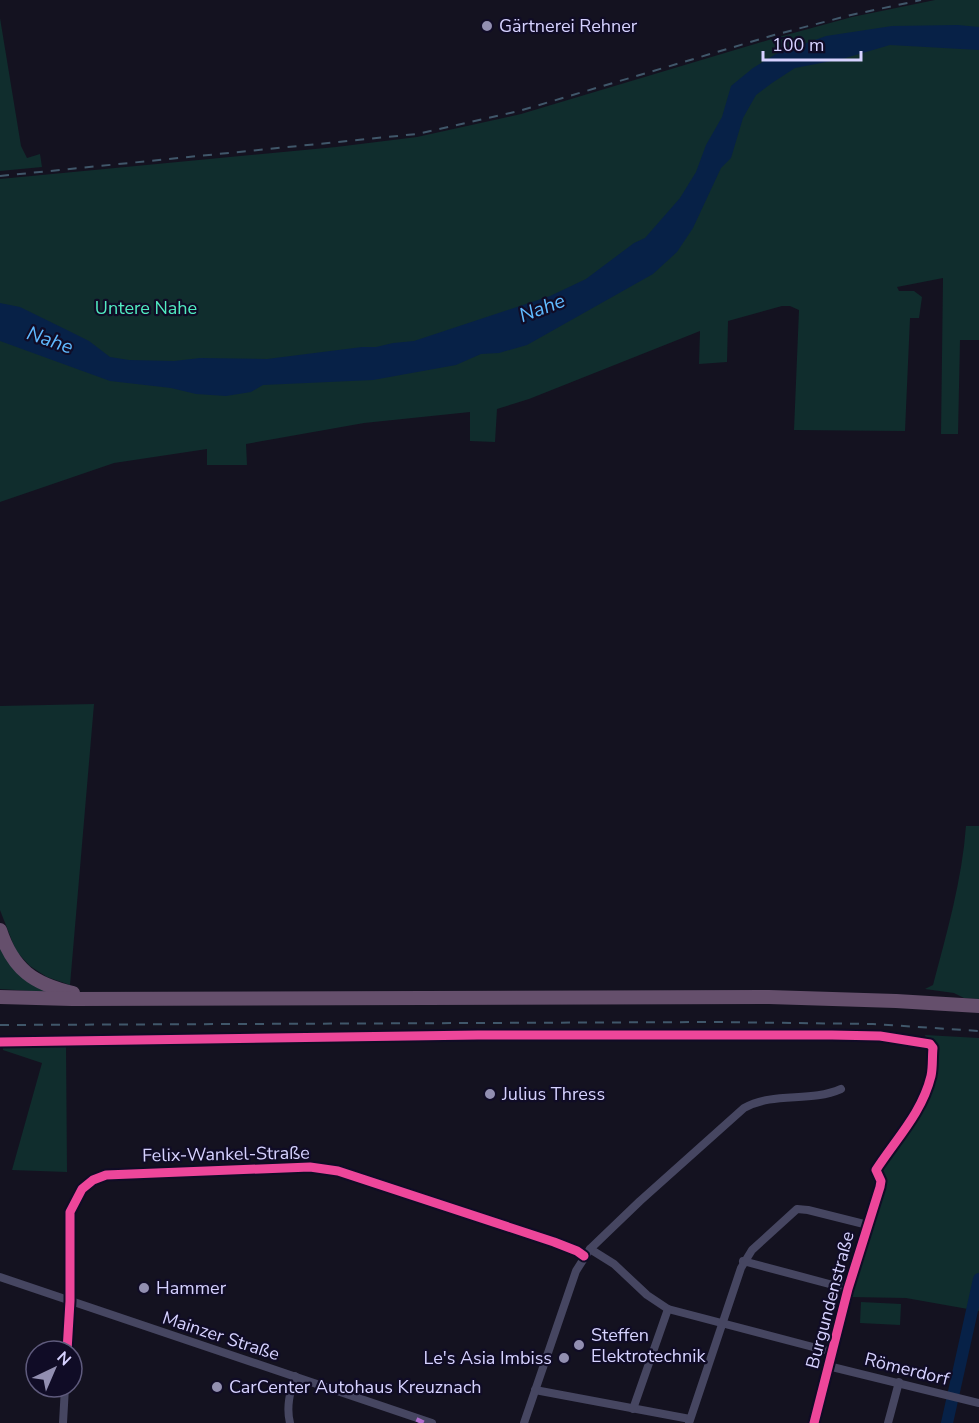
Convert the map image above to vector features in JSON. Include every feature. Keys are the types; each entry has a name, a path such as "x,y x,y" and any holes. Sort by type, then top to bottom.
{"highway":[{"path":"0,930 12,958 34,979 55,989 92,998"},
{"path":"0,997 769,997 979,1006"},
{"path":"0,1006 769,1004 979,1014"}],"street":[{"path":"524,1423 576,1271 590,1249 744,1108 765,1099 817,1097 841,1089"},
{"name":"Felix-Wankel-Straße","path":"68,1339 70,1212 87,1184 106,1175 118,1173 310,1167 338,1171 554,1242 584,1256"},
{"name":"Burgundenstraße","path":"814,1423 848,1289 880,1186"},
{"path":"535,1390 689,1421 743,1261 752,1250 797,1209 868,1225"},
{"path":"590,1249 614,1264 647,1295 668,1309 832,1352"},
{"path":"743,1261 848,1289"},
{"name":"Mainzer Straße","path":"0,1277 295,1376 420,1421 432,1423"},
{"path":"633,1410 668,1309"},
{"name":"Römerdorf","path":"828,1366 979,1403"},
{"path":"290,1423 289,1401 295,1376"},
{"path":"888,1423 899,1382"},
{"path":"63,1423 64,1399"}],"green space":[{"name":"Untere Nahe","path":"935,0 979,0 979,340 960,340 958,434 941,434 943,278 897,287 899,291 914,291 922,297 919,318 910,318 905,431 794,430 799,310 790,306 782,306 728,321 727,362 699,364 700,331 529,399 497,409 495,442 470,441 470,412 364,423 246,444 247,465 207,465 207,449 114,463 0,502 0,179 336,147 417,137 521,114 852,17"},
{"path":"0,18 21,146 27,158 40,154 42,167 0,171"},
{"path":"94,704 70,985 47,977 30,966 16,951 0,910 0,706"},
{"path":"966,826 979,826 979,999 925,989 933,985 949,926"},
{"path":"0,946 20,973 47,992 0,989"},
{"path":"925,1035 979,1038 979,1311 906,1298 850,1297 882,1189 874,1187 873,1166 911,1114 925,1085 929,1054"},
{"path":"3,1045 66,1045 67,1172 12,1170 42,1063 3,1050"},
{"path":"861,1302 901,1304 900,1325 860,1323"}],"water":[{"name":"Nahe","path":"892,26 979,27 979,50 890,45 842,59 795,68 772,83 756,95 743,118 731,158 721,168 693,228 677,252 653,274 527,345 499,353 481,354 456,365 373,380 263,385 251,392 226,396 196,394 171,388 110,381 0,341 0,303 20,307 71,332 89,341 110,357 129,360 267,359 414,341 550,296 586,279 634,243 645,238 680,198 696,172 706,145 722,117 731,86 753,68 776,54 826,36"}],"waterway":[{"path":"947,1423 979,1279"}],"railway":[{"path":"0,176 417,134 519,111 774,35 921,0"},
{"path":"0,1025 714,1022 873,1024 979,1031"}],"marked path":[{"path":"419,1423 421,1419"}],"cycle path":[{"path":"0,1042 478,1035 832,1035 880,1036 930,1044 933,1048 932,1069 927,1089 915,1114 876,1170 881,1181 880,1187 848,1289 814,1423"},
{"path":"68,1339 70,1212 82,1189 93,1180 106,1175 310,1167 338,1171 554,1242 584,1256"}],"place":[{"name":"Gärtnerei Rehner","path":"487,26"},
{"name":"Julius Thress","path":"490,1094"},
{"name":"Hammer","path":"144,1288"},
{"name":"Steffen Elektrotechnik","path":"579,1345"},
{"name":"Le's Asia Imbiss","path":"564,1358"},
{"name":"CarCenter Autohaus Kreuznach","path":"217,1387"}]}
